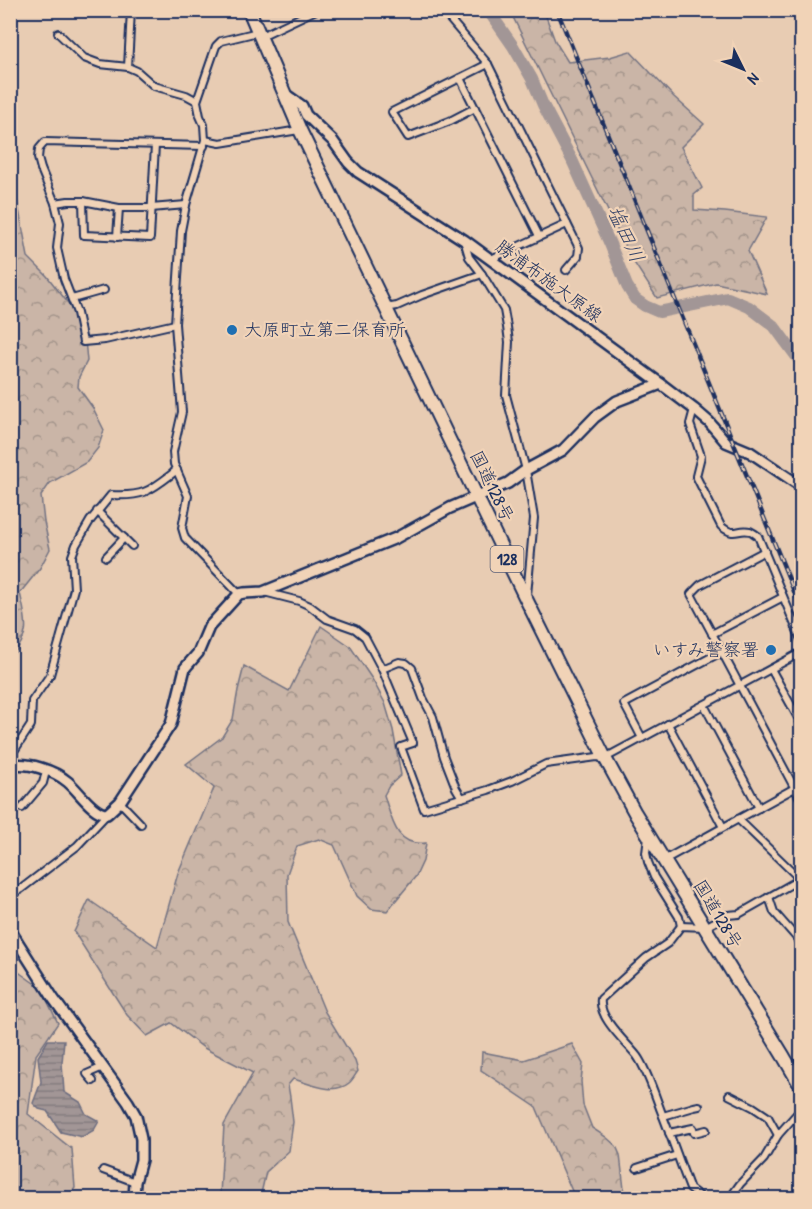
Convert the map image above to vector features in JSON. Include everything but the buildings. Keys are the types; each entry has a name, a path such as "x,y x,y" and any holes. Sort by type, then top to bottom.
{"highway":[{"name":"国道128号","path":"249,10 300,130 605,758 648,834 801,1088"}],"street":[{"path":"128,67 131,10"},
{"path":"239,594 185,538 182,528 188,496 174,464 173,452 182,412 175,324 181,231 205,143 204,125 197,101 216,46 221,42 260,34 316,10"},
{"path":"442,10 488,64 579,248 578,256 566,270"},
{"path":"58,33 84,58 100,64 128,67 137,71 154,86 186,94 197,101"},
{"path":"475,108 450,121 408,137 392,112 488,64"},
{"path":"460,78 539,236"},
{"name":"勝浦布施大原線","path":"285,94 302,106 306,115 333,141 358,172 464,240 661,384 715,427 726,442 750,452 801,487"},
{"path":"175,324 105,340 83,342 77,313 64,279 57,248 60,223 56,203 41,169 38,158 39,149 45,142 155,145 220,143 300,130"},
{"path":"83,201 84,235 150,238 155,145"},
{"path":"56,203 83,201 119,208 186,206"},
{"path":"117,237 119,208"},
{"path":"490,259 567,224"},
{"path":"464,240 469,257 504,310 509,342 506,395 526,470 534,518 526,599"},
{"path":"386,308 398,306 482,274"},
{"path":"72,299 104,290"},
{"path":"263,592 396,538 450,508 508,483 526,470 563,450 595,417 617,401 661,384"},
{"path":"694,409 690,424 701,456 696,476 721,526 732,532 750,531 758,536 801,642"},
{"path":"107,814 98,813 67,781 33,766 17,764 12,766 14,751 31,725 32,701 50,675 74,589 72,556 76,545 97,511 111,495 138,494 150,490 177,470"},
{"path":"97,511 132,546"},
{"path":"106,556 124,538"},
{"path":"765,551 700,585 691,594 801,802"},
{"path":"10,895 77,846 120,802 171,724 185,668 198,653 209,627 239,594 263,592 299,601 310,606 327,620 355,629 365,637 382,669 413,743 401,747 424,809 489,790 546,764 597,757 605,758 801,652"},
{"path":"712,634 783,597"},
{"path":"642,738 624,705 721,652"},
{"path":"382,669 399,662 406,663 412,668 433,717 444,757 462,798"},
{"path":"771,669 801,725"},
{"path":"704,705 759,808"},
{"path":"668,724 723,827"},
{"path":"22,808 43,783 46,771"},
{"path":"664,860 801,784"},
{"path":"120,802 141,824"},
{"path":"681,926 705,927 728,915 739,914 801,878 738,819"},
{"path":"648,834 646,853 648,862 654,877 679,917 681,926 668,943 646,958 601,999 600,1003 603,1012 617,1033 637,1056 663,1116 690,1189 702,1198"},
{"path":"769,897 774,912 801,945"},
{"path":"10,930 53,998 128,1101 136,1116 141,1139 141,1160 135,1182 134,1198"},
{"path":"93,1081 87,1074 103,1067"},
{"path":"729,1095 768,1117 778,1135"},
{"path":"663,1116 699,1107"},
{"path":"730,1198 764,1159 778,1135 801,1108"},
{"path":"669,1133 693,1128 694,1133 706,1130"},
{"path":"637,1168 677,1155"},
{"path":"103,1170 135,1182"}],"green space":[{"path":"510,11 544,11 555,41 568,62 610,57 630,51 674,97 704,124 681,147 702,188 694,195 694,210 767,217 748,251 767,294 716,283 657,298 631,258"},
{"path":"10,163 28,257 47,276 75,312 84,329 87,361 79,377 78,387 93,408 104,430 98,448 87,462 50,483 41,496 50,549 40,568 20,593 26,627 25,634 11,656"},
{"path":"321,626 350,646 385,703 393,730 401,775 389,786 384,795 396,830 401,836 407,841 426,843 423,861 416,876 387,911 371,909 357,896 334,845 319,839 297,846 287,874 288,922 325,1012 355,1061 358,1071 353,1079 343,1087 328,1089 293,1079 288,1085 293,1122 289,1151 266,1172 260,1198 226,1198 220,1195 224,1125 253,1073 204,1048 171,1023 147,1036 127,1015 74,932 89,900 157,947 178,873 214,788 186,764 222,737 233,719 244,666 289,691"},
{"path":"10,966 41,988 58,1023 36,1055 28,1114 72,1149 75,1188 67,1198 11,1198"},
{"path":"572,1044 583,1064 581,1081 583,1105 592,1128 616,1146 620,1155 625,1198 575,1198 536,1107 481,1070 482,1052 524,1060"}],"shaded area":[{"path":"48,1040 64,1040 62,1063 64,1092 80,1102 86,1114 99,1121 94,1130 82,1137 61,1132 47,1111 39,1109 33,1103 41,1082 38,1057"}],"waterway":[{"name":"塩田川","path":"488,10 532,79 572,160 627,286 635,299 659,312 728,298 749,307 774,326 802,364"}],"railway":[{"path":"557,10 802,611"}],"place":[{"name":"大原町立第二保育所","path":"232,330"},
{"name":"いすみ警察署","path":"771,650"}]}
